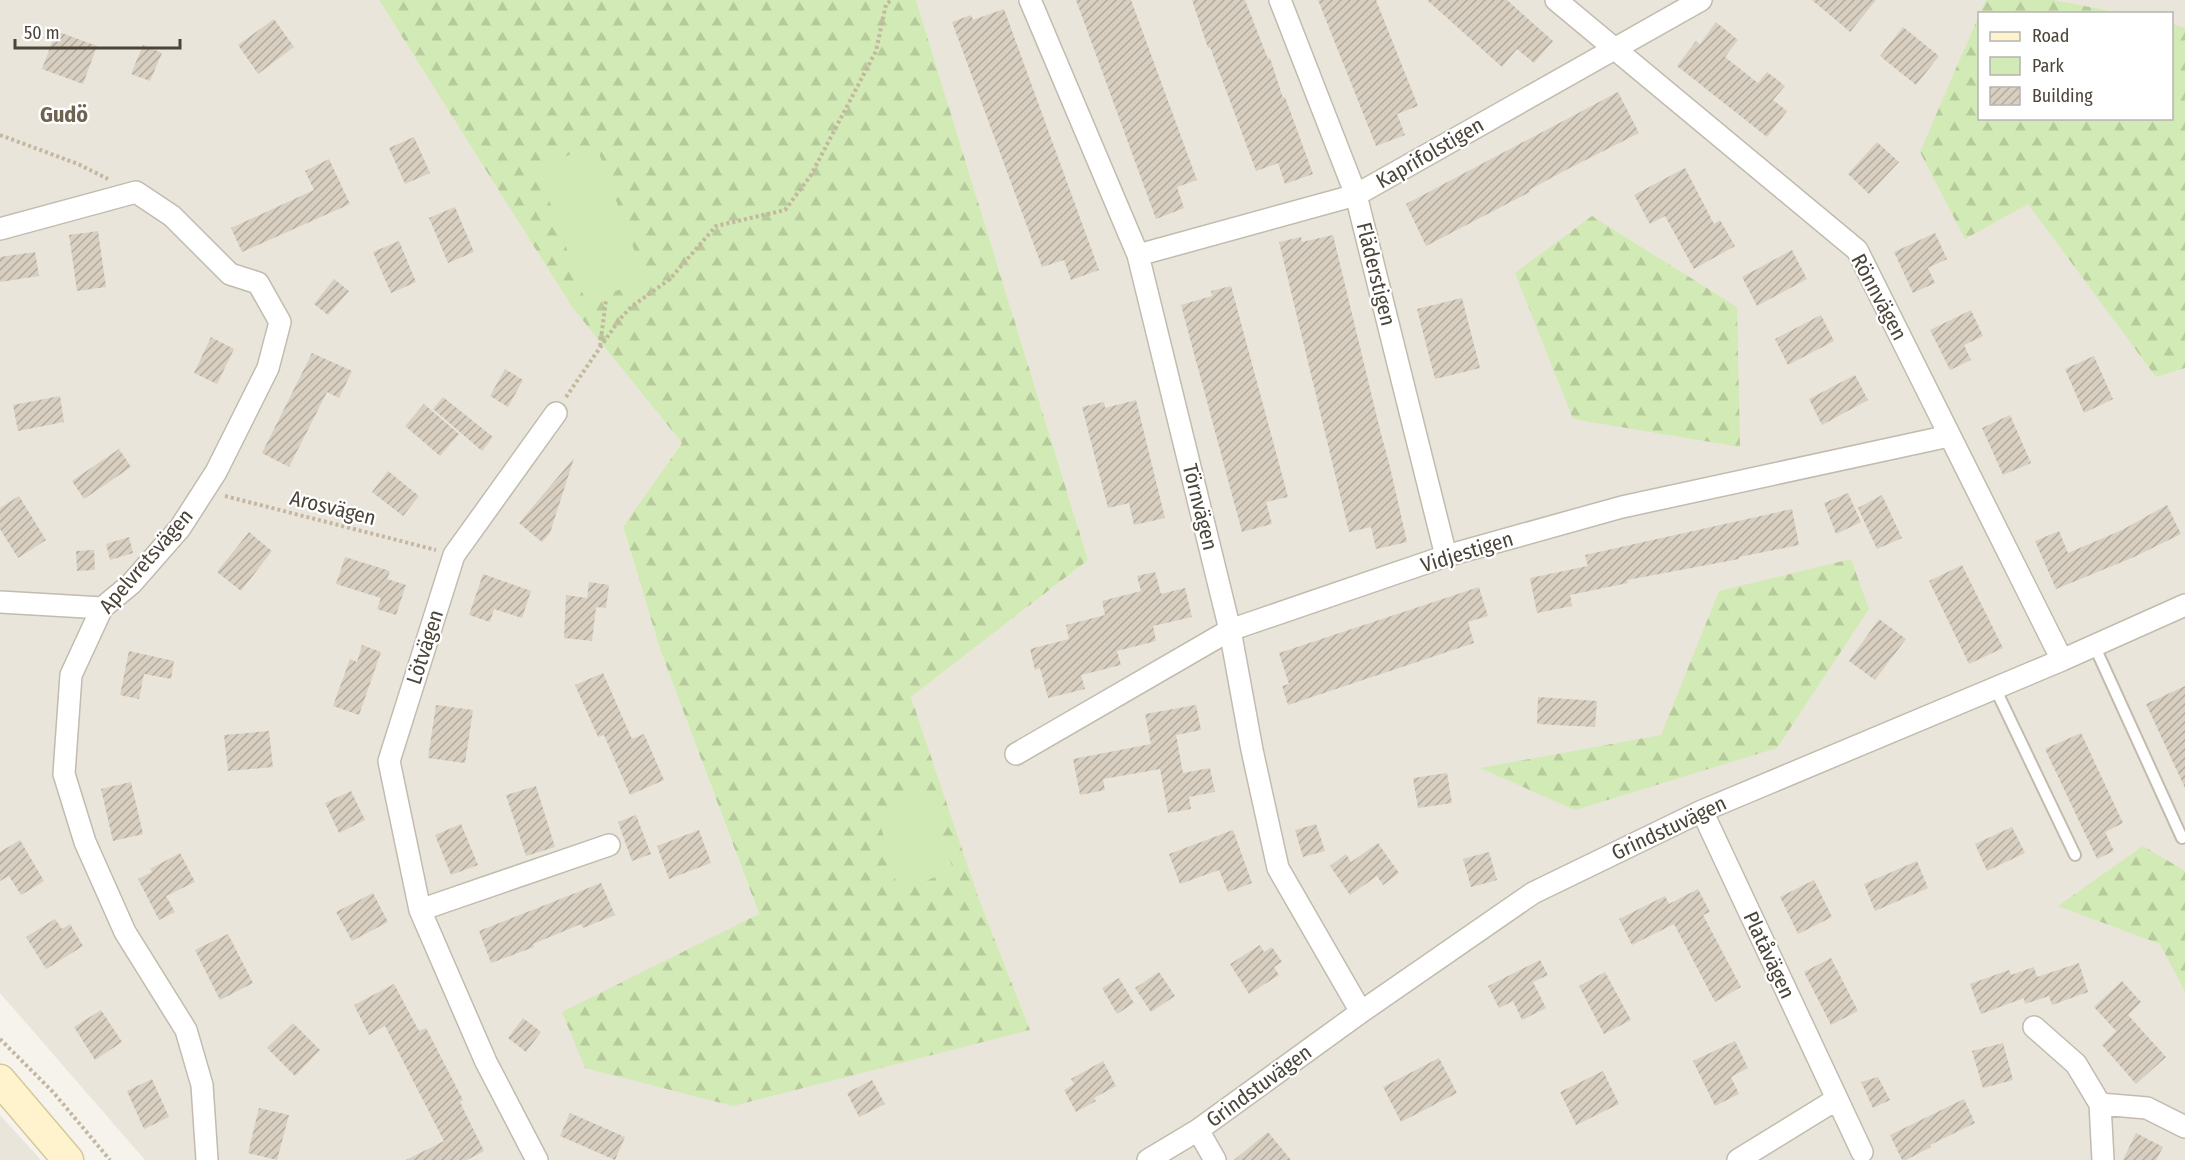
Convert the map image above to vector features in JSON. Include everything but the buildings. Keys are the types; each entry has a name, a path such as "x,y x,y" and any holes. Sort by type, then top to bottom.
{"main road":[{"path":"0,1080 68,1160"}],"street":[{"name":"Törnvägen","path":"1030,0 1138,255 1230,630 1252,750 1278,868 1361,1012"},
{"name":"Fläderstigen","path":"1280,0 1356,195 1446,556"},
{"name":"Rönnvägen","path":"1556,0 1857,250 2062,660"},
{"name":"Kaprifolstigen","path":"1138,255 1356,195 1701,0"},
{"path":"0,229 136,192"},
{"name":"Apelvretsvägen","path":"136,192 172,216 231,274 258,283 280,322 268,368 216,472 180,528 131,584 102,608 71,675 64,774 85,842 125,932 186,1029 202,1085 207,1160"},
{"name":"Lötvägen","path":"537,1160 486,1062 420,909 389,761 454,555 556,413"},
{"name":"Vidjestigen","path":"1016,754 1230,630 1446,556 1622,507 1949,436"},
{"path":"0,602 102,608"},
{"name":"Grindstuvägen","path":"1148,1160 1198,1130 1361,1012 1533,893 1702,811 2062,660 2185,605"},
{"name":"Platåvägen","path":"1702,811 1862,1152"},
{"path":"420,909 609,845"},
{"path":"2034,1027 2076,1064 2100,1104 2103,1160"},
{"path":"1738,1160 1837,1099"},
{"path":"2100,1104 2146,1108 2185,1127"},
{"name":"Grindstuvägen","path":"1198,1130 1215,1160"}],"lane":[{"path":"2094,645 2182,838"},
{"path":"1995,688 2075,855"}],"path":[{"path":"556,413 619,320 631,307 670,279 716,226 784,210 811,175 876,51 886,4 892,0"},
{"path":"0,135 78,164 136,192"},
{"path":"600,349 606,300"},
{"name":"Arosvägen","path":"204,491 454,555"},
{"path":"0,1039 53,1092 110,1160"}],"shaded area":[{"path":"0,0 379,0 572,307 682,443 623,528 660,649 759,915 1030,1030 979,899 911,697 1088,560 916,0 2185,0 2185,1160 145,1160 0,993"},
{"path":"0,1115 41,1160 0,1160"}],"green space":[{"path":"379,0 916,0 1088,560 911,697 979,899 1030,1030 733,1106 585,1068 562,1012 759,914 660,649 623,527 682,443 572,307"},
{"path":"1986,0 2053,0 2116,12 1980,12"},
{"path":"1978,17 1978,120 2173,120 2173,24 2185,28 2185,368 2156,377 2028,204 1965,239 1920,152"},
{"path":"596,145 645,280 586,302 537,167"},
{"path":"1592,216 1737,307 1740,447 1573,419 1515,273"},
{"path":"1851,559 1869,609 1777,748 1575,810 1480,768 1661,735 1719,591"},
{"path":"927,791 953,869 899,893 877,812"},
{"path":"2143,846 2185,871 2185,992 2160,944 2058,906"}],"district":[{"name":"Gudö","path":"64,114"}]}
